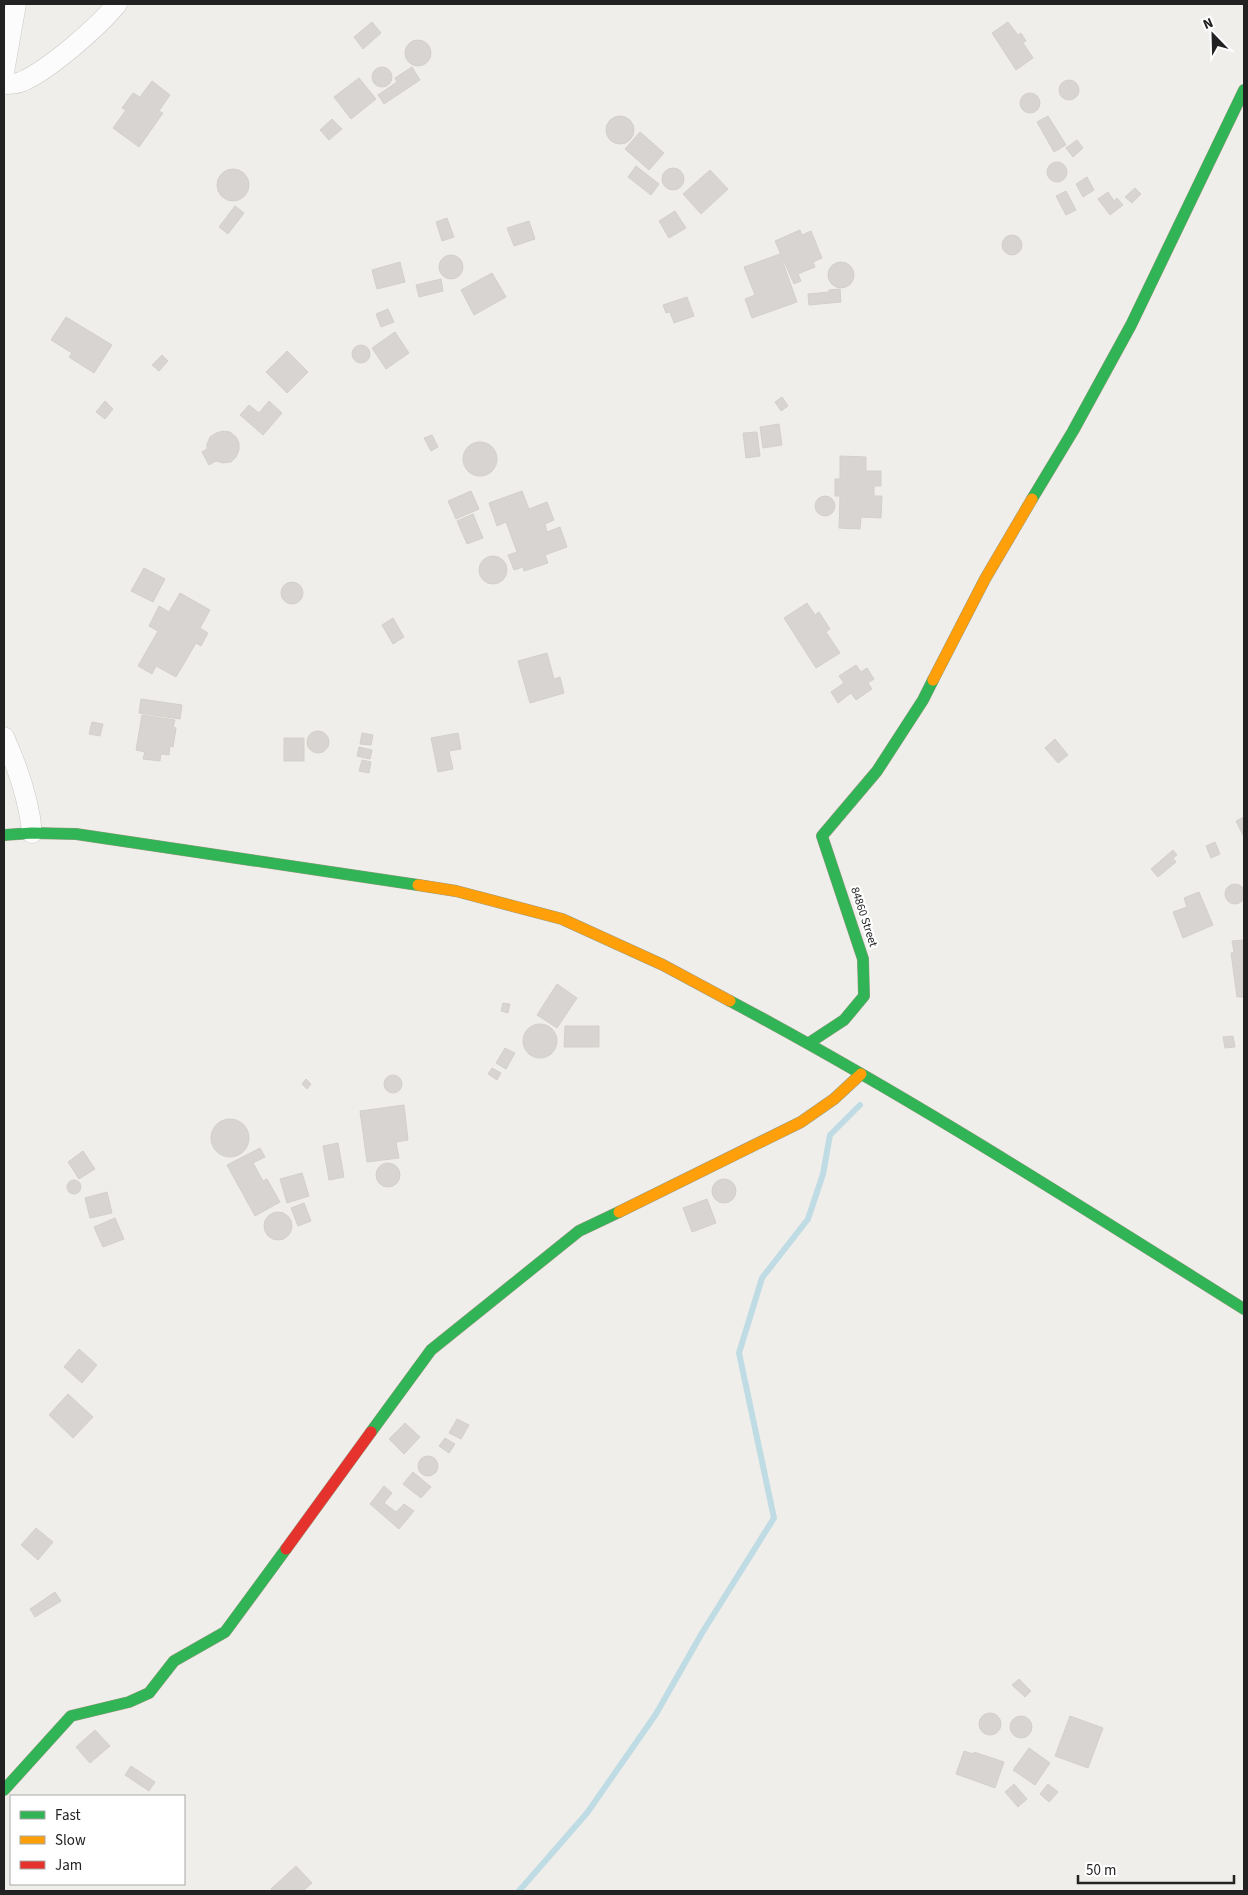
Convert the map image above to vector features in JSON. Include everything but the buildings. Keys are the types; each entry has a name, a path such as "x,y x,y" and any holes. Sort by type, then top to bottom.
{"street":[{"path":"4,72 16,4"},
{"path":"4,84 22,82 54,61 106,17 117,4"},
{"name":"84860 Street","path":"809,1044 844,1020 864,996 863,959 822,836 877,771 923,700 985,580 1073,432 1130,325 1244,90"},
{"path":"4,737 24,790 30,812 32,833"},
{"path":"4,835 32,833 76,834 456,891 562,919 663,965 809,1044 966,1135 1244,1309"},
{"path":"4,1790 71,1716 129,1702 149,1693 174,1661 225,1632 431,1350 579,1231 801,1122 834,1098 861,1074"}],"waterway":[{"path":"519,1891 587,1813 656,1714 702,1633 774,1518 739,1353 762,1278 808,1219 823,1174 830,1135 860,1105"}],"traffic: fast":[{"path":"1032,499 1073,431 1131,325 1244,90"},
{"path":"809,1043 844,1020 864,996 863,959 822,836 877,771 923,700 933,680"},
{"path":"4,835 32,833 76,834 418,885"},
{"path":"730,1001 926,1112 1244,1309"},
{"path":"371,1432 431,1350 579,1231 619,1212"},
{"path":"4,1790 71,1716 129,1702 149,1693 174,1661 225,1632 286,1549"}],"traffic: slow":[{"path":"933,680 985,579 1032,499"},
{"path":"418,885 456,891 562,919 663,965 730,1001"},
{"path":"619,1212 801,1122 834,1099 861,1074"}],"traffic: jam":[{"path":"286,1549 371,1432"}]}
